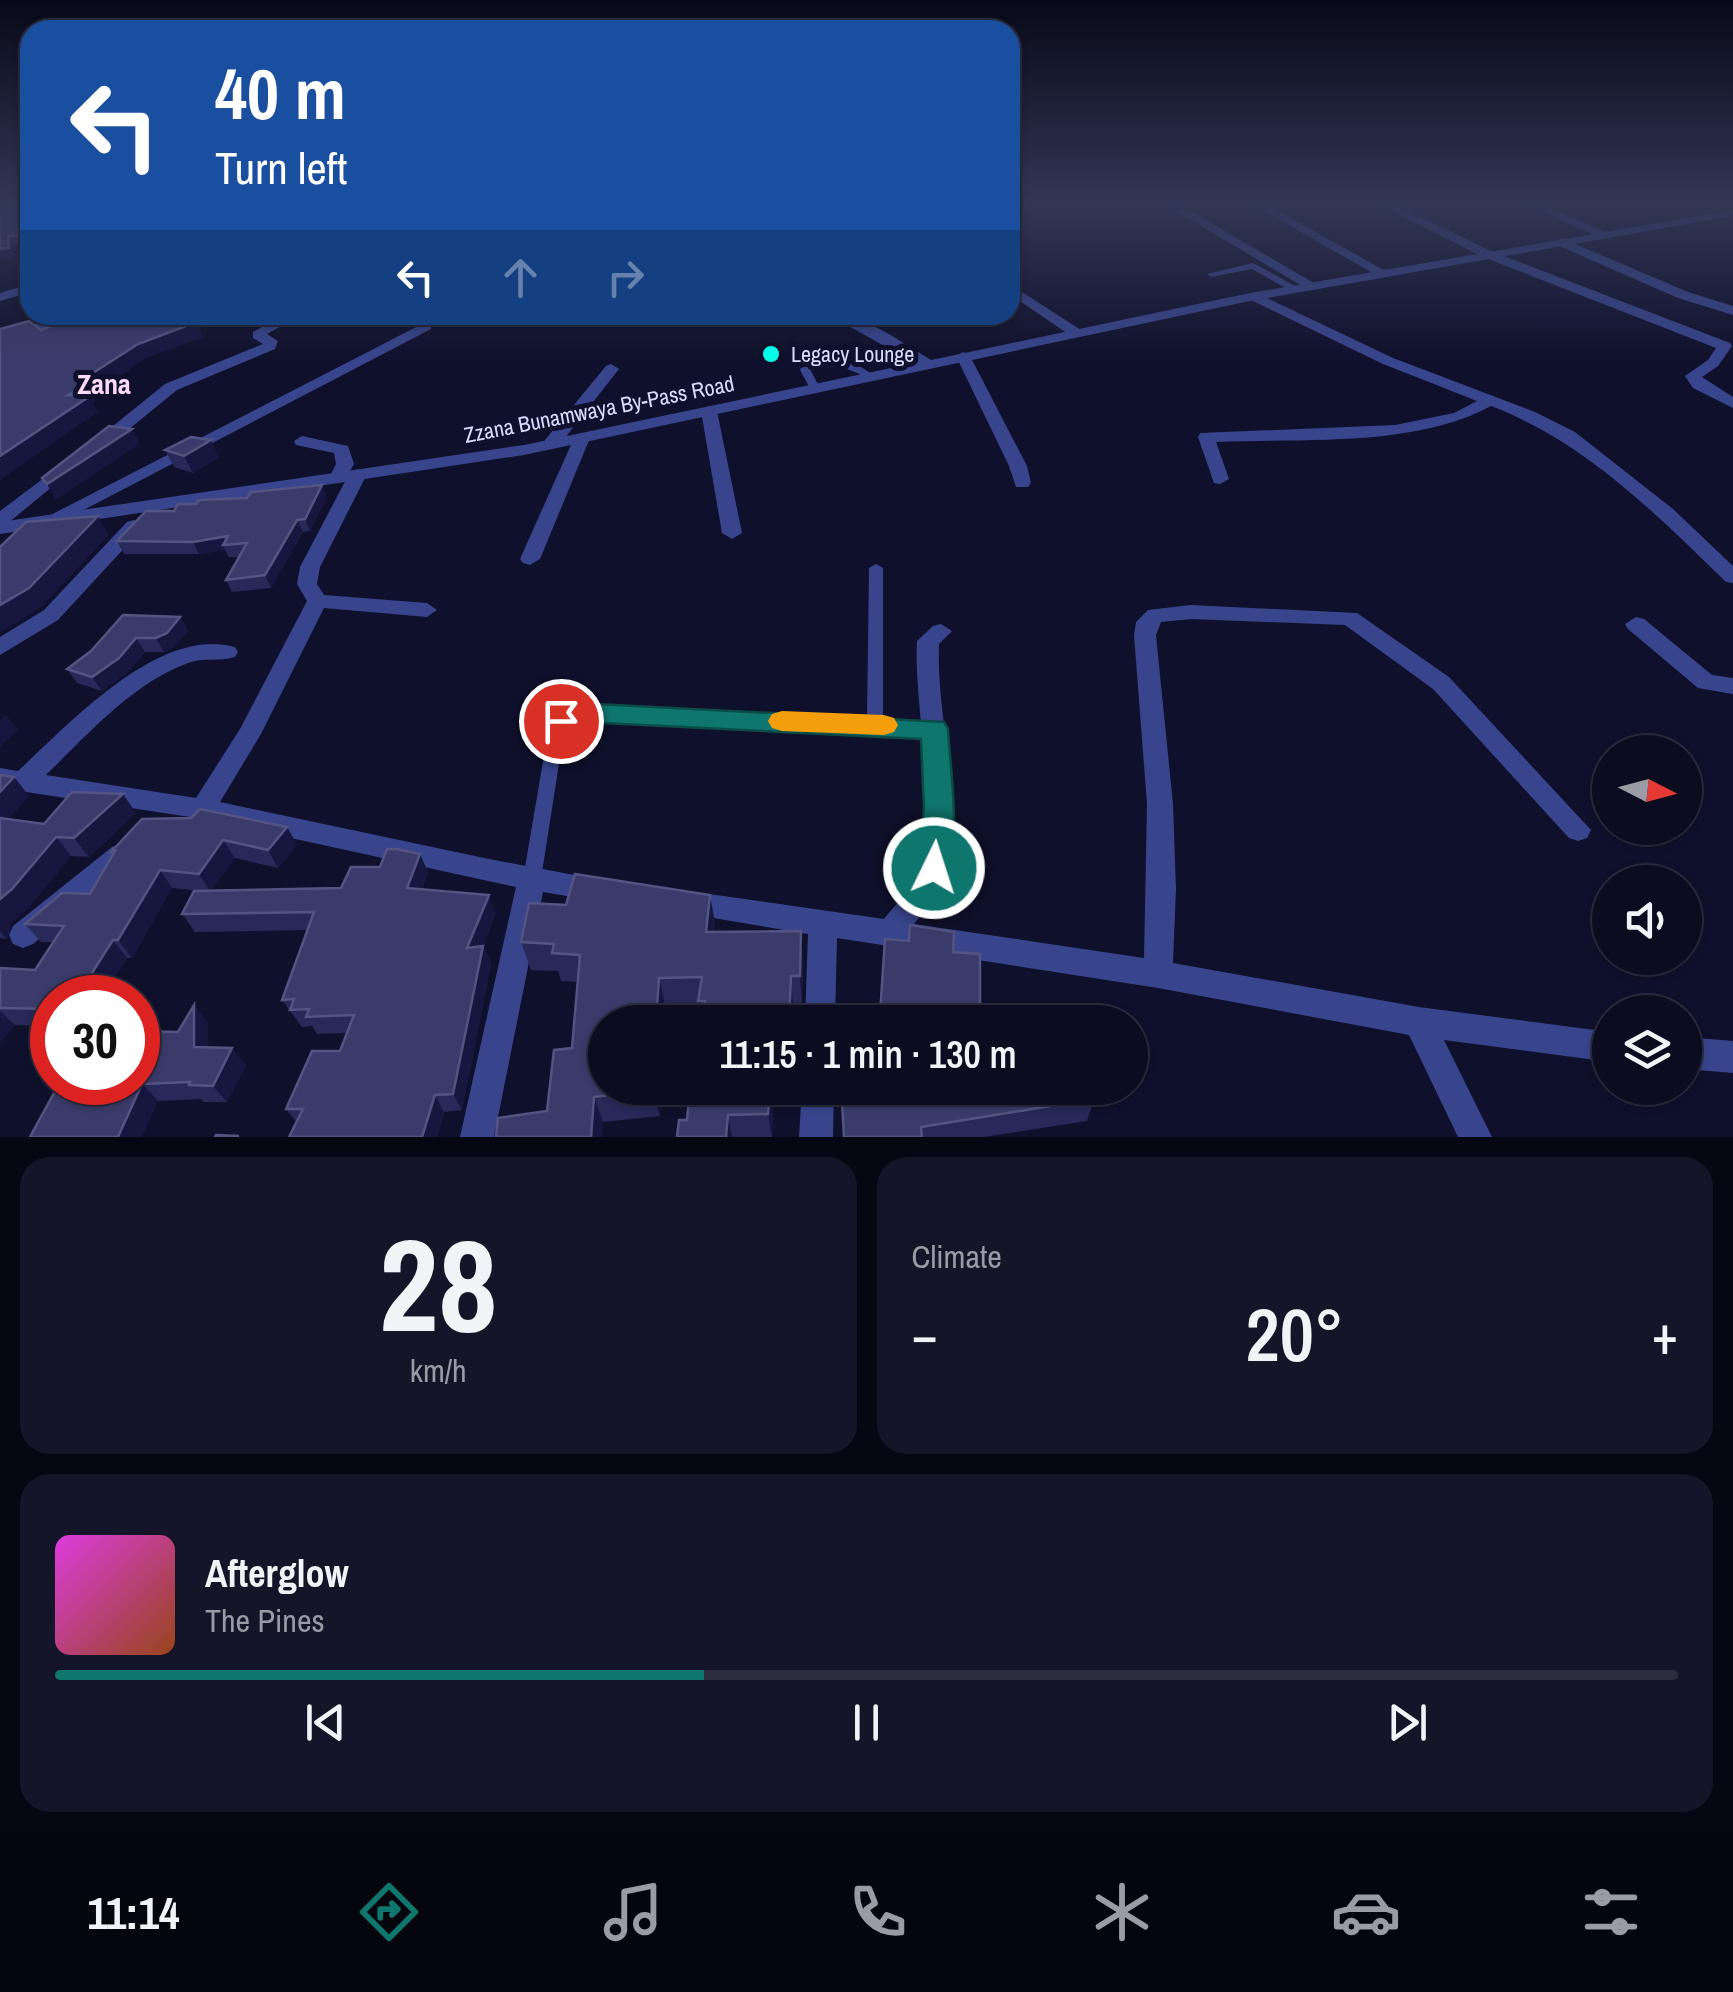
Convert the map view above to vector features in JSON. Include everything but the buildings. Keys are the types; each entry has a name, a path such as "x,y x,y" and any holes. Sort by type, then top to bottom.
{"street":[{"path":"1258,255 1312,286"},
{"path":"1350,255 1383,273"},
{"name":"Zzana Bunamwaya By-Pass Road","path":"0,528 552,444 1254,296 1481,255"},
{"path":"1490,255 1725,346 1713,363 1693,376 1699,385 1733,403"},
{"path":"1590,255 1683,295 1733,311"},
{"path":"1020,295 1076,333"},
{"path":"1254,296 1388,361 1491,400 1569,436 1666,513 1733,577"},
{"path":"0,341 46,325"},
{"path":"0,520 158,395 264,349 272,343 258,335 273,325"},
{"path":"861,325 927,364"},
{"path":"44,523 426,326"},
{"path":"964,356 1018,466 1022,483"},
{"path":"552,444 611,369"},
{"path":"1220,479 1206,437 1395,430 1459,417 1491,400"},
{"path":"709,411 732,534"},
{"path":"530,559 582,438"},
{"path":"302,441 342,450 348,475 310,568 307,584 317,602"},
{"path":"0,648 52,615 154,504"},
{"path":"317,602 428,610"},
{"path":"203,809 250,734 317,602"},
{"path":"1158,974 1164,916 1159,758 1145,635 1147,622 1155,615 1191,612 1350,618 1441,683 1578,830"},
{"path":"1636,624 1706,682 1733,686"},
{"path":"887,935 912,907 934,868 938,808 926,658 928,640 941,631"},
{"path":"10,780 172,662 196,652 227,652"},
{"path":"10,780 203,809 532,879 1158,974 1419,1022 1592,1045"},
{"path":"23,935 141,834 164,804"},
{"path":"477,1137 532,879"},
{"path":"821,1005 823,926"},
{"path":"1419,1022 1475,1137"},
{"path":"1702,1054 1733,1057"},
{"path":"816,1137 817,1105"}],"lane":[{"path":"1211,274 1253,266 1294,289"},
{"path":"875,724 876,568"},
{"path":"532,879 555,738 561,721 577,712 934,729"}],"slow traffic":[{"path":"782,721 884,725"}],"place":[{"name":"Legacy Lounge","path":"771,354"}],"district":[{"name":"Zana","path":"104,384"}],"route":[{"path":"561,721 577,712 934,729 938,808 934,868"}]}
